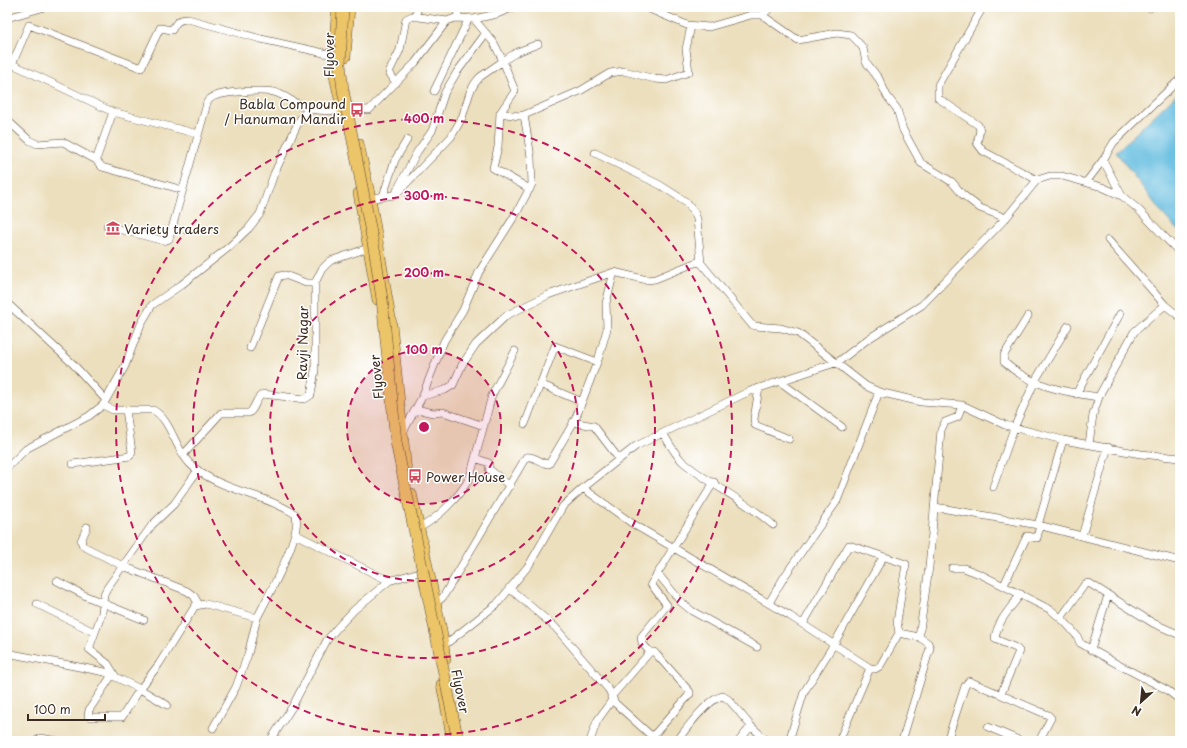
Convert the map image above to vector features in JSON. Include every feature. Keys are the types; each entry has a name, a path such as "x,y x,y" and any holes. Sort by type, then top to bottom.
{"highway":[{"name":"Flyover","path":"343,7 340,64 342,90 376,260 385,330 396,442 458,741"}],"main road":[{"path":"336,7 333,55 334,76 378,305 392,437 452,741"},
{"path":"350,7 345,68 371,198 392,324 406,470 429,569 444,645 448,679 462,741"}],"street":[{"path":"7,18 45,7"},
{"path":"416,17 417,7"},
{"path":"456,7 459,18"},
{"path":"396,83 389,76 389,72 400,50 406,20 408,17 447,21 459,18 471,19 497,14 514,7"},
{"path":"645,7 691,26 709,27 751,15 762,15 798,40 837,33 851,35 863,48 866,62 879,79 889,99 897,109 903,130 921,163 952,182 962,194 980,208 1006,218"},
{"path":"762,15 772,7"},
{"path":"983,7 938,85 938,98 978,125 980,130 978,143 983,151 1037,180"},
{"path":"7,76 29,25 141,68 160,28 172,30 177,21 182,19 188,19 261,39 333,55"},
{"path":"471,19 494,43 515,92 500,113 498,147 493,168 530,189"},
{"path":"434,91 471,19"},
{"path":"107,226 167,240 169,238 207,103 214,96 240,92 274,92 310,108 342,112 352,109 369,110 415,63 447,21"},
{"path":"500,113 519,116 524,115 580,91 610,73 624,71 655,79 666,80 690,72 686,49 691,26"},
{"path":"394,196 417,152 432,131 445,92 457,72 486,33"},
{"path":"359,201 383,196 394,196 451,136 462,118 470,92 480,77 518,52 538,44"},
{"path":"12,64 113,112 198,134"},
{"path":"1087,181 1103,160 1114,142 1180,78"},
{"path":"7,468 26,449 89,416 105,402 124,366 141,324 152,304 181,285 229,247 249,228 260,214 274,174 303,115 310,108"},
{"path":"96,160 113,112"},
{"path":"392,437 403,434 423,396 444,341 462,310 479,272 530,189 532,184 531,157 524,115"},
{"path":"7,120 21,134 37,144 64,142 96,160 99,166 183,190"},
{"path":"383,196 395,160 407,140"},
{"path":"595,153 660,185 685,201 694,212 697,219 701,262 751,324 755,326 782,328 798,333 838,362 866,386 879,392 921,402 962,405 1014,428 1063,440 1141,454 1180,458"},
{"path":"1103,160 1122,196"},
{"path":"434,652 497,604 529,564 563,506 619,459 636,446 759,388 838,362 868,338 922,305 1006,218 1037,180 1050,176 1062,176 1087,181 1122,196 1138,209 1180,252"},
{"path":"1108,240 1165,305 1180,317"},
{"path":"250,348 279,276 285,275 306,283 315,283 322,269 330,261 379,244"},
{"path":"423,396 445,390 453,385 462,365 476,344 507,314 548,295 614,272 647,280 655,279 697,262 701,262"},
{"path":"426,610 436,604 443,597 529,456 546,464 551,462 573,422 597,362 607,329 606,303 614,272"},
{"name":"Ravji Nagar","path":"183,455 221,413 249,413 258,397 263,394 305,399 311,395 315,370 315,283"},
{"path":"7,303 73,364 113,410 153,410 157,412 167,424 183,455 198,470 210,478 295,514 297,518 295,534 277,579 256,618 248,654 236,687 213,728"},
{"path":"1089,444 1093,415 1098,397 1134,332 1165,305"},
{"path":"1076,394 1120,314"},
{"path":"1028,316 1002,359 1006,364 1035,381 1057,390 1098,397"},
{"path":"993,487 1014,428 1035,381 1068,326"},
{"path":"525,424 555,346 597,362"},
{"path":"411,533 443,511 466,484 495,389 515,351"},
{"path":"779,381 842,426"},
{"path":"540,384 582,402"},
{"path":"759,388 754,419 755,425 789,439"},
{"path":"769,603 784,577 837,501 879,392"},
{"path":"919,637 929,567 941,430 945,422 958,417 962,405"},
{"path":"416,409 433,413 443,412 484,426"},
{"path":"73,464 130,456 132,452 126,410"},
{"path":"573,422 594,426 619,459"},
{"path":"663,433 672,449 682,460 756,510 773,525"},
{"path":"1004,585 1027,536 1037,538 1049,483 1063,440"},
{"path":"1082,536 1108,447"},
{"path":"475,458 489,463 489,469 510,486"},
{"path":"114,676 108,664 89,649 102,613 107,588 152,525 174,504 198,470"},
{"path":"509,588 555,627 609,690 612,698 655,739 690,692 656,654 654,652 650,652 642,643 641,637 667,605 652,586 652,583 714,482"},
{"path":"583,488 633,524 769,603 870,668 875,669 880,666 899,633 897,622 907,567 904,562 883,558 849,545 803,624"},
{"path":"935,507 1040,525 1180,561"},
{"path":"87,527 81,544 123,566 187,591 194,596 199,605"},
{"path":"295,534 389,581"},
{"path":"789,741 804,692 834,644 883,558"},
{"path":"952,568 964,568 982,575 1051,610 1061,618 1077,636 1080,643 1168,690 1180,700"},
{"path":"270,741 292,707 327,640 337,628 354,610 389,581 429,569"},
{"path":"658,574 681,602 692,611 757,647"},
{"path":"57,581 103,603 144,620"},
{"path":"1061,618 1087,582 1153,623 1180,635"},
{"path":"1001,694 1019,652 1016,648 995,639 996,634 1002,621 1021,594"},
{"path":"1091,650 1108,595"},
{"path":"38,604 94,632"},
{"path":"114,676 89,710 88,716 122,717 140,689 159,664 192,609 199,605 206,604 256,618"},
{"path":"899,633 919,637 928,644 930,648 902,741"},
{"path":"590,741 597,721 612,698 650,652"},
{"path":"8,655 114,676 167,705"},
{"path":"839,741 870,668"},
{"path":"947,741 967,682 972,682 1048,715 1051,718 1050,722 1039,741"},
{"path":"677,741 702,711 716,699 723,696 729,700 751,726 767,741"},
{"path":"739,741 751,726"},
{"path":"988,727 1021,741"},
{"path":"36,741 41,738 57,741"}],"water":[{"path":"1180,91 1180,233 1162,213 1116,152"}],"place":[{"name":"Babla Compound / Hanuman Mandir","path":"357,110"},
{"name":"Variety traders","path":"113,228"},
{"name":"Power House","path":"415,476"}]}
